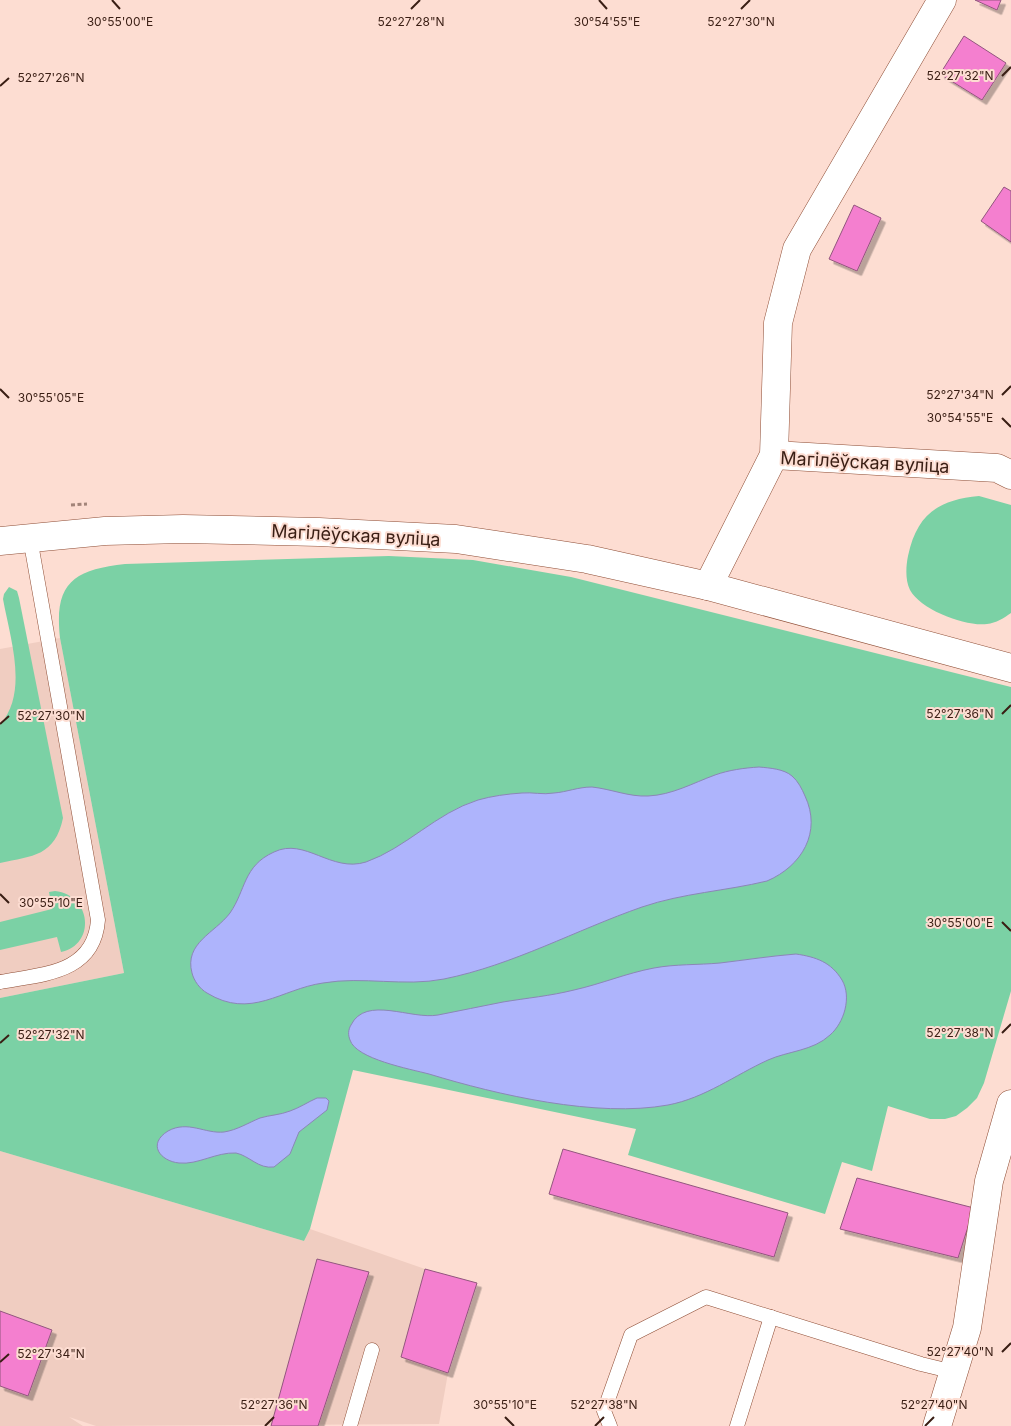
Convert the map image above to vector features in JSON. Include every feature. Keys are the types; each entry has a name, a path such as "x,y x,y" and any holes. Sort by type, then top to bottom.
{"street":[{"path":"774,455 778,323 797,249 942,0"},
{"name":"Магілёўская вуліца","path":"708,586 774,455 997,468 1011,475"},
{"name":"Магілёўская вуліца","path":"0,541 105,531 183,529 319,532 456,540 587,559 708,586 1011,668"},
{"path":"937,1426 968,1328 989,1181 1011,1104"}],"lane":[{"path":"0,982 64,969 74,963 92,946 97,933 98,920 30,538"},
{"path":"610,1426 604,1411 631,1335 706,1297 921,1364 954,1372"},
{"path":"737,1426 771,1317"},
{"path":"350,1426 372,1350"}],"shaded area":[{"path":"60,638 124,973 0,998 0,649"},
{"path":"0,1151 304,1241 310,1229 425,1269 477,1283 448,1373 439,1424 96,1426 69,1417 83,1426 0,1426"}],"green space":[{"path":"979,496 1011,505 1011,613 987,624 956,620 924,604 910,590 906,569 917,529 931,512 952,501"},
{"path":"389,556 473,560 571,577 1011,687 1011,991 984,1083 977,1098 956,1116 945,1119 930,1119 888,1106 872,1171 842,1162 825,1214 628,1155 636,1129 353,1070 310,1229 304,1241 0,1151 0,998 124,973 60,638 60,604 64,592 71,583 92,570 125,564"},
{"path":"9,587 17,591 19,598 63,818 54,840 41,852 32,856 0,863 0,725 9,712 14,697 16,681 13,647 3,599"},
{"path":"55,891 67,894 76,901 82,910 85,920 84,931 80,940 72,948 61,952 57,937 0,950 0,922 52,909 49,892"}],"water":[{"path":"759,767 781,770 794,778 805,796 810,809 811,822 810,835 799,857 779,875 767,881 657,902 617,916 520,956 470,973 444,979 414,982 338,981 308,986 266,1000 238,1004 223,1001 207,993 200,987 193,976 192,954 197,946 230,913 246,879 256,864 274,852 285,849 297,849 341,863 366,862 381,856 448,813 478,800 516,793 550,794 592,787 634,795 657,795 674,791 720,773"},
{"path":"796,954 822,961 833,969 842,980 845,987 846,1002 843,1017 835,1030 823,1040 808,1048 768,1060 707,1092 682,1102 668,1105 610,1109 548,1102 485,1090 373,1058 354,1047 349,1036 351,1025 358,1016 367,1011 390,1011 427,1016 438,1015 565,992 654,968"},
{"path":"317,1098 326,1098 329,1101 327,1110 299,1132 290,1154 274,1167 263,1166 236,1153 221,1154 193,1162 179,1163 166,1159 158,1151 158,1141 168,1131 175,1128 189,1127 217,1132 229,1131 260,1118 293,1110"}],"building":[{"path":"975,0 1001,0 997,10"},
{"path":"964,36 1006,63 982,100 940,74"},
{"path":"1004,187 1011,191 1011,242 981,221"},
{"path":"854,205 881,218 857,271 829,259"},
{"path":"563,1149 788,1213 774,1257 549,1194"},
{"path":"857,1178 974,1208 958,1258 840,1229"},
{"path":"317,1259 369,1272 318,1426 271,1426"},
{"path":"425,1269 477,1283 448,1373 401,1357"},
{"path":"0,1311 52,1330 28,1396 0,1386"}]}
